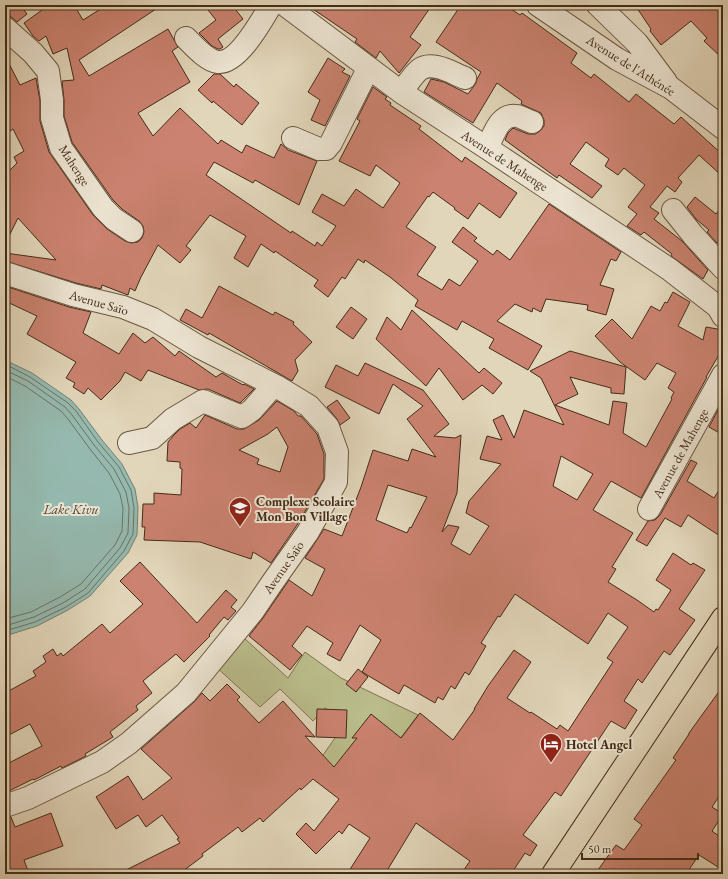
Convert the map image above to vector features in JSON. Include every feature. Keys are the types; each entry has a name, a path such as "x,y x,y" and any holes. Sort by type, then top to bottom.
{"main road":[{"path":"553,874 723,618"}],"street":[{"path":"186,38 209,58 218,62 228,60 248,42 271,5"},
{"name":"Avenue de Mahenge","path":"285,5 368,69 401,92 669,269 718,307 723,316"},
{"name":"Avenue de l'Athénée","path":"538,5 617,59 671,88 723,128"},
{"path":"598,5 637,43 671,88"},
{"name":"Mahenge","path":"5,28 33,53 48,71 52,100 52,118 61,148 103,208 114,219 132,231"},
{"path":"401,92 420,70 426,67 433,66 465,78"},
{"path":"293,138 319,149 326,149 332,143 368,69"},
{"path":"487,148 501,120 508,117 517,116 532,122"},
{"path":"673,210 723,268"},
{"name":"Avenue Saïo","path":"5,273 66,293 123,308 153,319 199,347 274,385 308,406 328,427 337,452 336,482 308,532 254,611 186,693 129,744 102,762 28,798 5,806"},
{"name":"Avenue de Mahenge","path":"649,510 723,376"},
{"path":"129,443 152,438 174,419 203,401 242,417 252,410 274,385"}],"green space":[{"path":"244,638 288,678 305,652 341,678 418,715 360,792 321,758 346,722 325,708 313,721 280,689 260,707 215,666"}],"water":[{"name":"Lake Kivu","path":"5,360 32,373 71,400 122,464 135,489 138,507 137,535 128,553 90,596 68,610 37,626 5,636"}],"building":[{"path":"5,5 20,5 27,14 17,22 5,10"},
{"path":"49,5 74,5 83,20 107,5 162,5 79,60 89,76 168,29 178,47 172,51 190,82 138,113 153,136 180,108 218,144 221,140 242,153 246,145 274,158 281,144 288,150 317,161 299,205 255,180 253,183 214,162 206,175 291,233 292,231 315,246 317,242 322,246 336,226 312,212 322,194 344,206 356,189 383,208 400,183 376,165 370,176 339,161 360,121 357,119 373,87 387,97 385,99 391,103 390,105 421,126 419,129 462,162 465,157 517,193 500,218 479,203 468,219 433,192 429,197 428,196 406,227 436,247 417,275 442,290 449,279 460,286 478,261 452,242 463,227 477,238 474,241 493,255 497,250 510,260 549,204 621,252 616,261 611,259 600,285 614,289 606,315 587,310 588,305 546,299 541,312 533,308 532,312 515,304 497,321 542,346 528,370 489,348 494,339 462,321 457,330 415,306 418,300 390,277 365,260 364,263 358,259 345,279 342,277 328,297 314,286 318,280 275,251 274,253 261,244 248,267 234,258 246,236 210,215 186,246 191,250 180,263 158,245 135,291 130,288 128,295 102,285 101,289 76,283 5,261 5,253 56,260 18,218 5,244 5,175 17,163 14,157 24,151 13,129 5,135 5,56 20,85 36,78 40,101 40,121 49,152 93,215 107,229 125,241 131,243 138,242 142,238 144,232 143,226 139,221 122,209 113,200 72,142 64,116 62,81 74,80 67,48 53,54 46,36 39,41 33,36 24,23"},
{"path":"204,5 232,5 243,19 218,39 223,47 220,49 212,46 199,33 216,20"},
{"path":"307,5 432,5 410,37 421,45 399,73 380,51 376,58 355,42 357,39"},
{"path":"461,5 505,5 520,15 522,13 577,53 571,63 591,78 594,74 629,102 636,94 674,124 681,117 723,155 723,177 699,155 678,178 682,182 675,192 667,186 650,207 659,213 654,219 682,241 708,270 703,279 671,256 672,254 644,232 641,235 627,226 637,214 628,207 645,185 624,168 618,175 605,166 609,159 586,142 570,164 602,186 592,198 559,175 557,178 505,140 508,133 513,128 528,134 535,134 544,126 544,120 541,113 521,104 522,101 497,83 473,123 424,92 431,79 444,82 468,94 476,83 481,72 436,42"},
{"path":"635,5 723,5 723,59 704,41 707,38 691,21 661,45 650,31 651,29"},
{"path":"328,58 345,69 342,72 350,76 325,126 311,120 320,100 308,92"},
{"path":"214,74 220,74 234,87 236,84 259,103 242,125 213,101 212,103 198,90"},
{"path":"695,197 716,214 723,205 723,240 721,239 717,243 707,232 709,230 696,219 687,207"},
{"path":"5,286 69,307 91,312 83,333 119,354 133,333 145,343 153,337 175,356 179,351 216,377 222,373 243,385 244,384 254,389 240,403 208,389 199,390 148,370 141,381 125,372 120,381 101,400 88,388 84,394 73,387 75,383 66,378 76,362 27,334 37,316 5,301"},
{"path":"219,286 273,315 275,312 294,322 293,324 312,342 295,360 298,371 292,381 209,333 208,335 180,320 186,309 202,318"},
{"path":"673,292 690,302 678,326 703,340 706,327 723,330 720,353 641,498 611,481 593,510 633,533 612,567 616,569 608,582 654,612 656,609 658,610 671,590 656,580 673,553 691,565 693,563 705,570 679,609 695,620 670,655 664,651 642,683 638,679 624,701 637,710 625,729 611,721 561,796 555,792 523,835 537,845 530,856 525,853 511,874 461,874 470,861 416,823 385,874 347,874 370,838 349,824 342,834 339,831 316,854 296,834 306,823 314,831 339,799 313,779 301,790 300,788 263,822 260,818 242,832 238,827 202,854 203,856 179,874 118,874 180,843 177,839 179,838 162,815 146,827 138,815 116,829 96,797 128,776 143,800 172,778 141,749 194,702 202,693 210,701 227,684 240,697 237,700 259,723 283,701 315,737 305,736 334,767 357,738 352,738 371,714 401,738 420,713 453,740 475,709 488,686 514,650 531,662 507,698 557,729 560,725 568,731 613,662 607,658 628,627 608,613 588,644 515,594 500,617 498,616 481,643 486,646 469,675 465,672 455,689 451,686 443,700 438,697 435,703 404,685 399,694 362,672 381,640 360,625 340,661 327,654 333,643 307,626 292,646 302,655 290,670 249,636 289,580 312,596 325,569 305,558 324,529 342,536 361,487 373,450 408,461 412,449 436,457 407,419 423,406 393,384 379,414 325,387 336,365 358,376 365,363 423,390 449,424 434,436 455,438 461,435 457,493 442,532 448,525 459,527 451,544 470,555 489,526 466,513 469,501 501,464 480,459 487,436 502,440 493,420 503,415 514,438 524,410 564,425 541,378 530,371 570,351 626,367 624,394 611,393 611,388 570,377 578,394 555,405 609,425 613,401 627,403 623,433 646,447 672,399 671,398 674,392 668,388 676,373 657,363 645,380 620,362 595,336 612,319 632,339 651,306 660,311 665,302 667,303","holes":["561,456 593,474 577,500 553,486","388,485 427,497 407,533 376,520"]},
{"path":"351,307 367,319 353,339 336,327"},
{"path":"412,310 479,373 484,368 502,383 493,394 482,385 463,400 439,368 426,386 376,339 387,317 401,330"},
{"path":"337,400 350,418 340,425 327,407"},
{"path":"277,401 294,411 298,416 301,416 317,434 324,454 324,479 297,525 271,563 253,552 251,559 200,542 144,540 145,527 142,527 143,504 154,504 154,493 181,495 182,469 180,468 180,462 167,461 168,442 174,435 190,423 196,428 205,415 237,429 244,429 259,420","holes":["277,427 288,447 280,472 257,464 259,459 239,450 268,434"]},
{"path":"719,408 723,410 723,435 709,427"},
{"path":"691,460 697,463 687,481 714,498 723,484 723,538 688,515 681,527 665,518 647,546 636,540 648,521 655,520 660,515"},
{"path":"140,562 197,623 226,590 237,600 231,607 236,611 228,620 224,617 209,635 210,636 184,662 176,654 143,681 152,693 136,706 138,710 110,732 113,737 85,754 86,756 62,768 61,766 5,793 5,765 42,746 30,724 5,737 5,693 36,676 33,671 46,662 43,656 53,649 57,656 61,653 63,656 102,624 110,633 143,604 120,581"},
{"path":"358,669 368,677 356,692 346,684"},
{"path":"723,686 723,790 712,807 723,814 712,831 723,839 723,860 718,867 699,855 686,874 595,874 616,845 624,850 642,825 634,819 676,760 673,758 689,733"},
{"path":"317,709 347,710 346,738 316,737"},
{"path":"51,813 63,846 24,860 28,871 19,874 5,874 5,818 11,817 15,827"}],"place":[{"name":"Complexe Scolaire Mon Bon Village","path":"240,528"},
{"name":"Hotel Angel","path":"551,764"}]}
